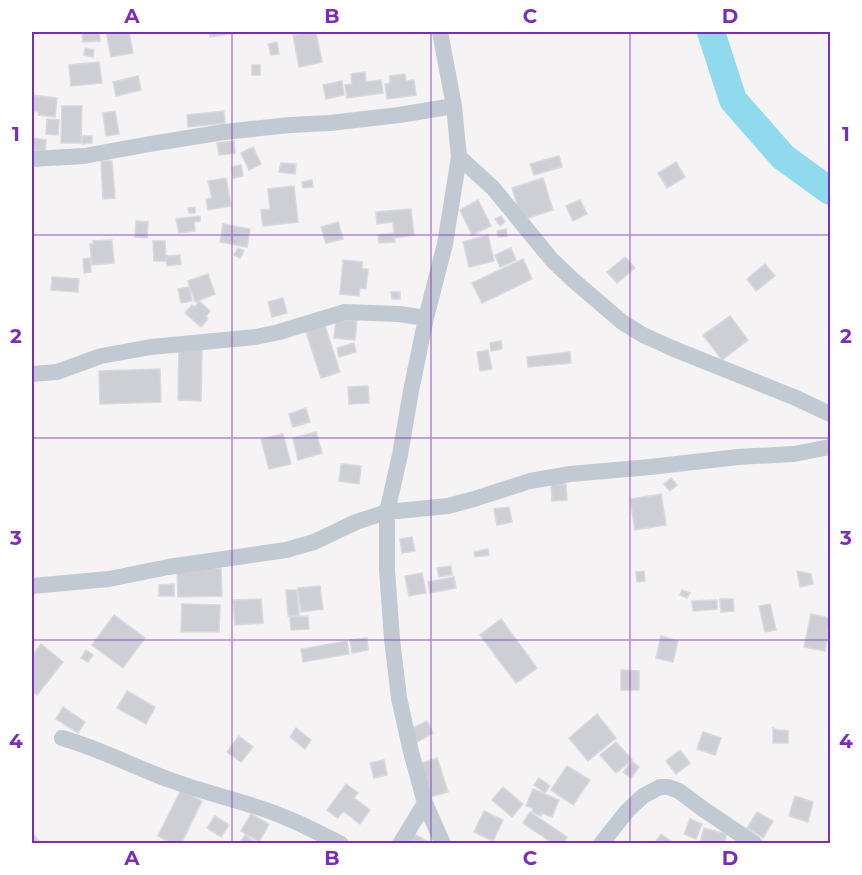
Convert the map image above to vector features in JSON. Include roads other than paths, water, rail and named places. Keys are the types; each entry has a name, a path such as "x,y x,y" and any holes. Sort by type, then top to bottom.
{"street":[{"path":"440,32 454,106 459,157 445,244 426,318 387,512 387,570 399,698 425,803 443,843"},
{"path":"32,159 84,156 224,132 330,123 454,106"},
{"path":"459,157 493,188 552,260 622,322 643,335 674,349 788,394 831,414"},
{"path":"32,374 57,372 101,356 152,347 268,334 345,312 399,314 426,318"},
{"path":"32,586 109,579 168,567 286,550 314,542 356,522 387,512 448,506 474,500 530,481 570,474 794,453 831,447"},
{"path":"62,738 84,744 195,789 257,807 340,843"},
{"path":"602,843 627,811 643,796 660,787 668,787 679,791 755,843"},
{"path":"400,843 425,803"}],"waterway":[{"path":"711,32 733,100 783,157 830,191"}]}
